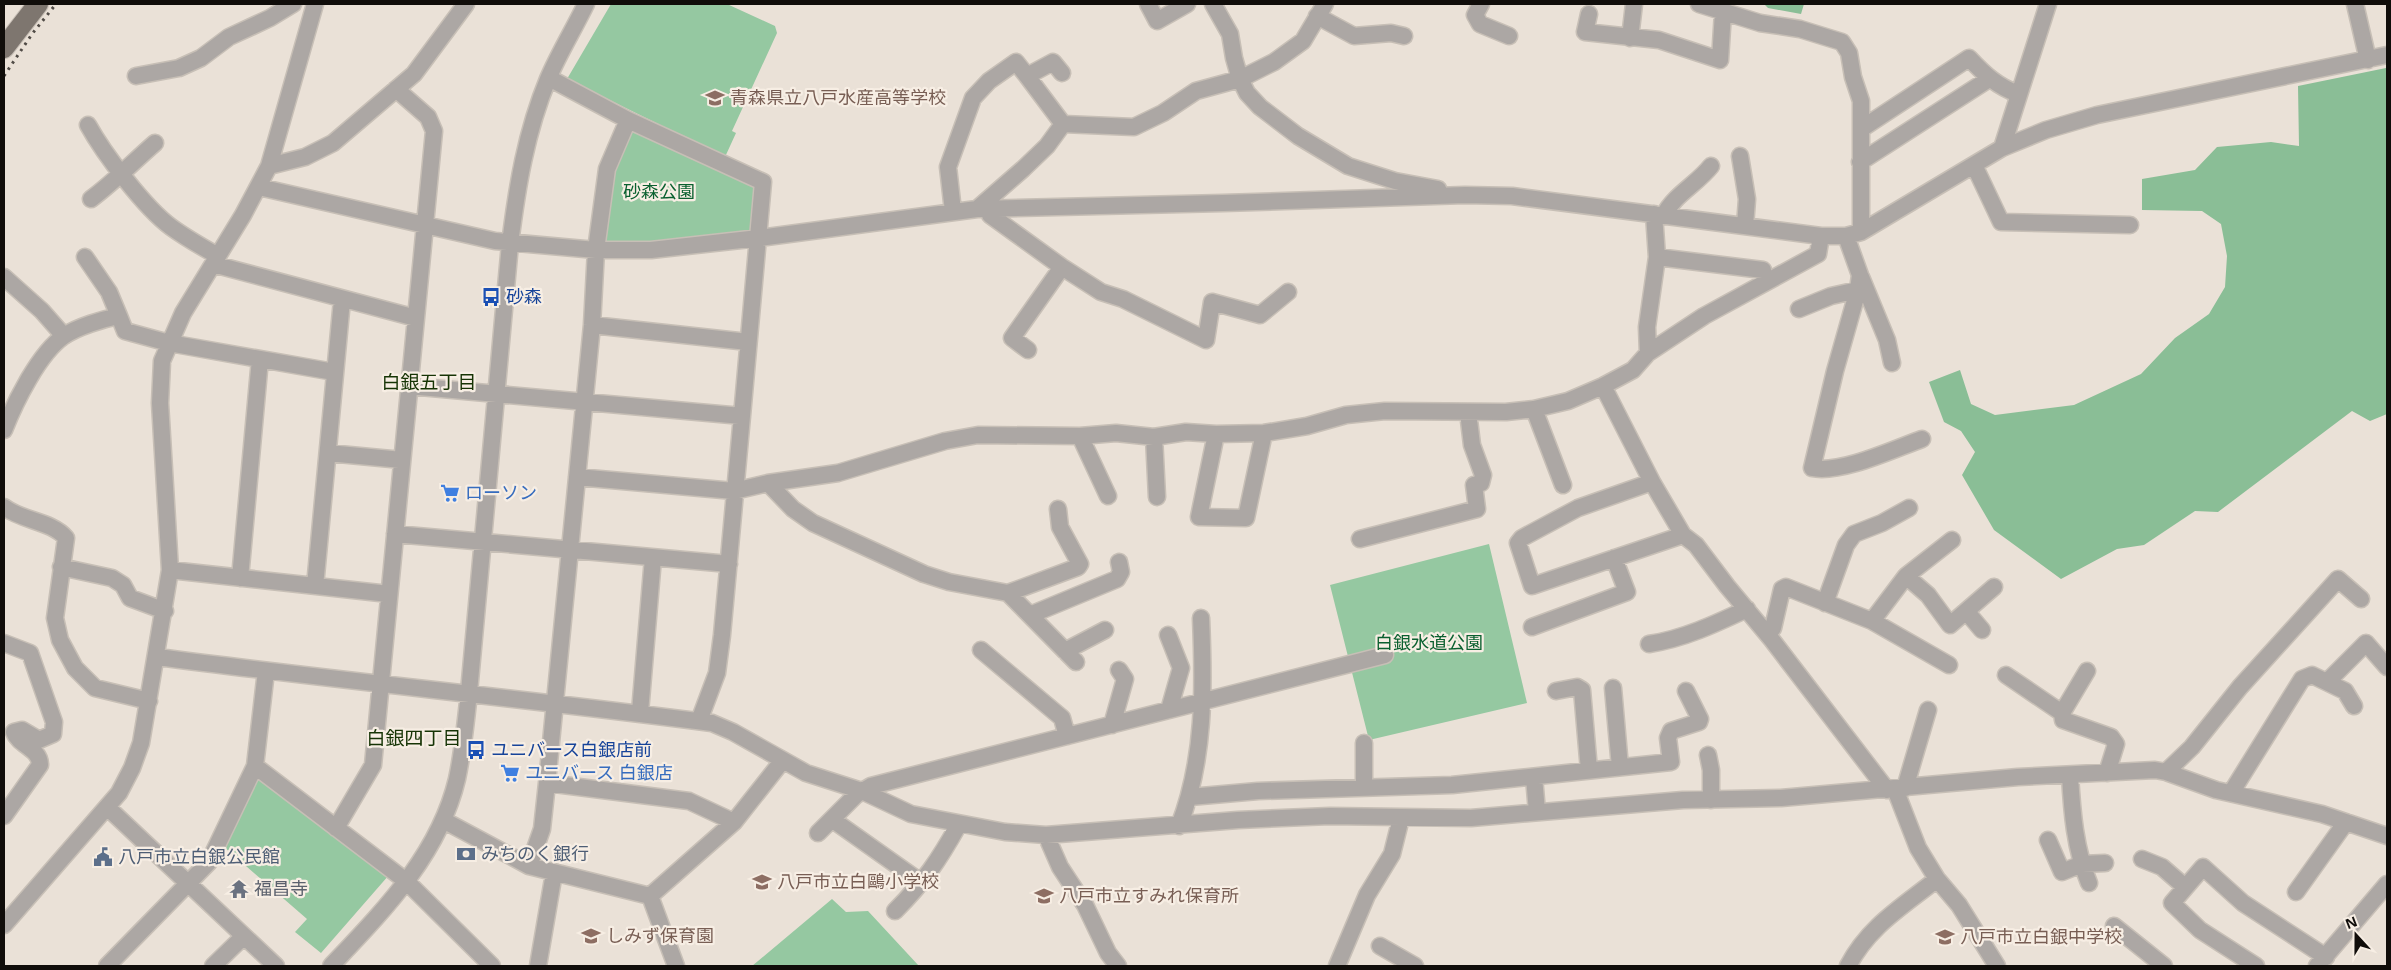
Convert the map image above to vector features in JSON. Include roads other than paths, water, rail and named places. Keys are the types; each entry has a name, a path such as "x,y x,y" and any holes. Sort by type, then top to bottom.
{"main road":[{"path":"4,48 38,4"}],"street":[{"path":"136,76 179,68 201,58 229,38 270,18 293,4"},
{"path":"4,925 119,793 132,768 141,743 165,611 170,570 160,403 162,361 183,313 258,187 268,166 315,4"},
{"path":"268,166 305,157 333,143 414,74 466,4"},
{"path":"331,966 378,916 425,855 443,820 456,781 463,748 469,692 510,244 519,173 534,119 549,78 586,4"},
{"path":"1148,4 1157,21 1186,4"},
{"path":"1213,4 1230,34 1240,79 1248,94 1260,107 1298,136 1348,166 1395,181 1465,195"},
{"path":"1481,4 1475,15 1480,24 1509,36"},
{"path":"1630,38 1634,4"},
{"path":"1699,4 1760,23 1800,29 1842,42 1849,53 1853,77 1861,101 1860,162 1853,234 1859,283 1887,340 1892,363"},
{"path":"2002,148 2048,4"},
{"path":"2355,4 2368,60"},
{"path":"1063,124 1134,127 1163,113 1196,91 1240,79 1274,62 1303,41 1320,8 1354,36 1391,33 1404,36"},
{"path":"1589,14 1585,32 1659,40 1720,60 1723,12"},
{"path":"258,187 510,244 596,250 651,250 759,238 983,208 1232,203 1465,195 1512,196 1821,236 1853,234 2002,148 2024,138 2097,115 2387,55"},
{"path":"1861,129 1969,58 1989,79 2002,88 2018,94"},
{"path":"953,211 948,167 973,98 989,81 1016,62 1063,124"},
{"path":"1027,76 1053,62 1062,73"},
{"path":"549,78 628,120 763,182 729,564 717,673 699,721"},
{"path":"1860,162 1989,79"},
{"path":"336,828 372,765 434,131 428,117 396,89"},
{"path":"529,866 542,829 571,551 592,325 596,250 607,169 628,120"},
{"path":"983,208 1047,146 1063,124"},
{"path":"88,126 95,139 144,201 170,226 215,260 342,300 416,318"},
{"path":"90,199 122,174 126,168 155,143"},
{"path":"1740,156 1747,199 1745,226"},
{"path":"1974,165 2001,222 2130,225"},
{"path":"1648,353 1647,327 1657,257 1659,215 1711,166"},
{"path":"983,208 1062,267 1101,292 1123,299 1206,340 1212,302 1260,315 1288,292"},
{"path":"577,477 734,492 768,483 838,474 963,437 1001,434 1080,436 1116,433 1154,437 1186,432 1216,434 1264,432 1307,426 1346,415 1385,411 1506,412 1534,409 1568,401 1603,386 1633,370 1648,353 1721,306 1818,254 1821,236"},
{"path":"85,256 109,292 125,330 169,343 334,372"},
{"path":"1657,257 1763,270"},
{"path":"1028,350 1012,338 1062,267"},
{"path":"4,277 42,311 64,336"},
{"path":"1799,309 1859,283"},
{"path":"1859,283 1835,371 1812,468 1823,470 1867,459 1922,439"},
{"path":"315,586 342,300"},
{"path":"4,430 17,398 46,354 64,336 105,318 119,316"},
{"path":"592,325 748,342"},
{"path":"240,578 260,359"},
{"path":"409,386 742,416"},
{"path":"1603,386 1652,482 1683,535 1696,545 1746,610 1896,789 1918,848 1937,879 1959,905 1997,966"},
{"path":"1534,409 1563,485"},
{"path":"1360,539 1477,508 1474,485 1481,483 1483,475 1472,445 1468,412"},
{"path":"1216,434 1199,517 1246,518 1264,432"},
{"path":"1080,436 1108,496"},
{"path":"1154,437 1157,497"},
{"path":"328,453 402,460"},
{"path":"1652,482 1578,508 1522,538 1518,543 1532,586 1683,535"},
{"path":"768,483 793,509 813,523 924,574 949,582 1008,593 1078,567 1080,564 1060,527 1058,509"},
{"path":"4,507 13,514 60,531 66,538 56,618 60,640 75,668 95,688 149,701"},
{"path":"1825,602 1846,545 1854,534 1882,523 1909,508"},
{"path":"396,534 483,544 729,564"},
{"path":"1872,622 1906,576 1952,540"},
{"path":"640,712 653,558"},
{"path":"1532,627 1627,592 1614,558"},
{"path":"1030,615 1117,579 1121,572 1119,562"},
{"path":"61,567 112,578 123,585 130,598 165,611"},
{"path":"170,570 389,594"},
{"path":"1906,576 1928,595 1950,625 1994,587"},
{"path":"2166,772 2192,747 2240,687 2280,646 2338,579 2361,599"},
{"path":"1767,634 1773,628 1782,590 1786,588 1872,622 1949,665"},
{"path":"1008,593 1070,656 1105,630"},
{"path":"1649,644 1667,642 1714,625 1746,610"},
{"path":"1966,611 1982,630"},
{"path":"1179,826 1190,797 1202,729 1201,618"},
{"path":"1168,635 1181,668 1169,710"},
{"path":"4,643 30,653 54,722 53,734 39,740 22,730 9,729"},
{"path":"2327,682 2366,643 2387,667"},
{"path":"981,650 1062,718 1067,736"},
{"path":"818,833 862,791 871,786 1385,655"},
{"path":"157,657 266,671 640,712 712,723 733,732 806,773 862,791 911,814 1004,832 1046,834 1330,816 1471,818 1711,800 1780,798 1896,789 2018,776 2166,772 2231,793 2322,814 2387,835"},
{"path":"1112,724 1125,679 1118,670"},
{"path":"107,966 209,862 255,766 266,671"},
{"path":"2087,671 2062,714 2063,720 2111,737 2116,744 2107,773"},
{"path":"2006,675 2062,714"},
{"path":"2231,793 2302,679 2312,675 2345,690 2354,706"},
{"path":"1556,691 1577,687 1582,690 1588,770"},
{"path":"1613,688 1620,767"},
{"path":"1190,797 1258,791 1452,785 1671,762 1668,738 1671,731 1699,722 1700,718 1686,691"},
{"path":"1896,789 1928,710"},
{"path":"4,816 40,764 40,758 35,752 17,739 9,729"},
{"path":"1364,744 1364,788"},
{"path":"1708,755 1711,770 1711,800"},
{"path":"650,896 734,822 783,760"},
{"path":"255,766 406,881 492,966"},
{"path":"2070,775 2075,829 2082,864 2089,883"},
{"path":"1534,777 1537,812"},
{"path":"547,783 689,801 734,822"},
{"path":"107,807 276,966"},
{"path":"1337,966 1367,895 1392,854 1401,818"},
{"path":"443,820 529,866 650,896"},
{"path":"833,820 922,883"},
{"path":"2296,892 2346,822"},
{"path":"895,911 922,883 940,860 959,824"},
{"path":"1046,834 1060,867 1086,905 1108,953 1118,966"},
{"path":"2048,840 2062,872 2082,864 2105,863"},
{"path":"2142,860 2162,867 2185,887"},
{"path":"2256,966 2200,930 2172,903 2203,867 2242,903 2323,962 2387,884"},
{"path":"538,966 554,873"},
{"path":"1848,966 1858,946 1873,930 1937,879"},
{"path":"650,896 676,966"},
{"path":"2114,926 2164,966"},
{"path":"213,966 244,936"},
{"path":"1380,946 1415,966"}],"railway":[{"path":"4,76 32,34 56,4"}],"place":[{"name":"青森県立八戸水産高等学校","path":"715,98"},
{"name":"砂森","path":"491,297"},
{"name":"ローソン","path":"450,493"},
{"name":"ユニバース白銀店前","path":"476,750"},
{"name":"ユニバース 白銀店","path":"510,773"},
{"name":"みちのく銀行","path":"466,854"},
{"name":"八戸市立白銀公民館","path":"103,857"},
{"name":"八戸市立白鷗小学校","path":"762,882"},
{"name":"福昌寺","path":"239,889"},
{"name":"八戸市立すみれ保育所","path":"1044,896"},
{"name":"しみず保育園","path":"591,936"},
{"name":"八戸市立白銀中学校","path":"1945,937"}],"district":[{"name":"白銀五丁目","path":"429,382"},
{"name":"白銀四丁目","path":"414,738"}],"park label":[{"name":"砂森公園","path":"659,192"},
{"name":"白銀水道公園","path":"1429,643"}]}
